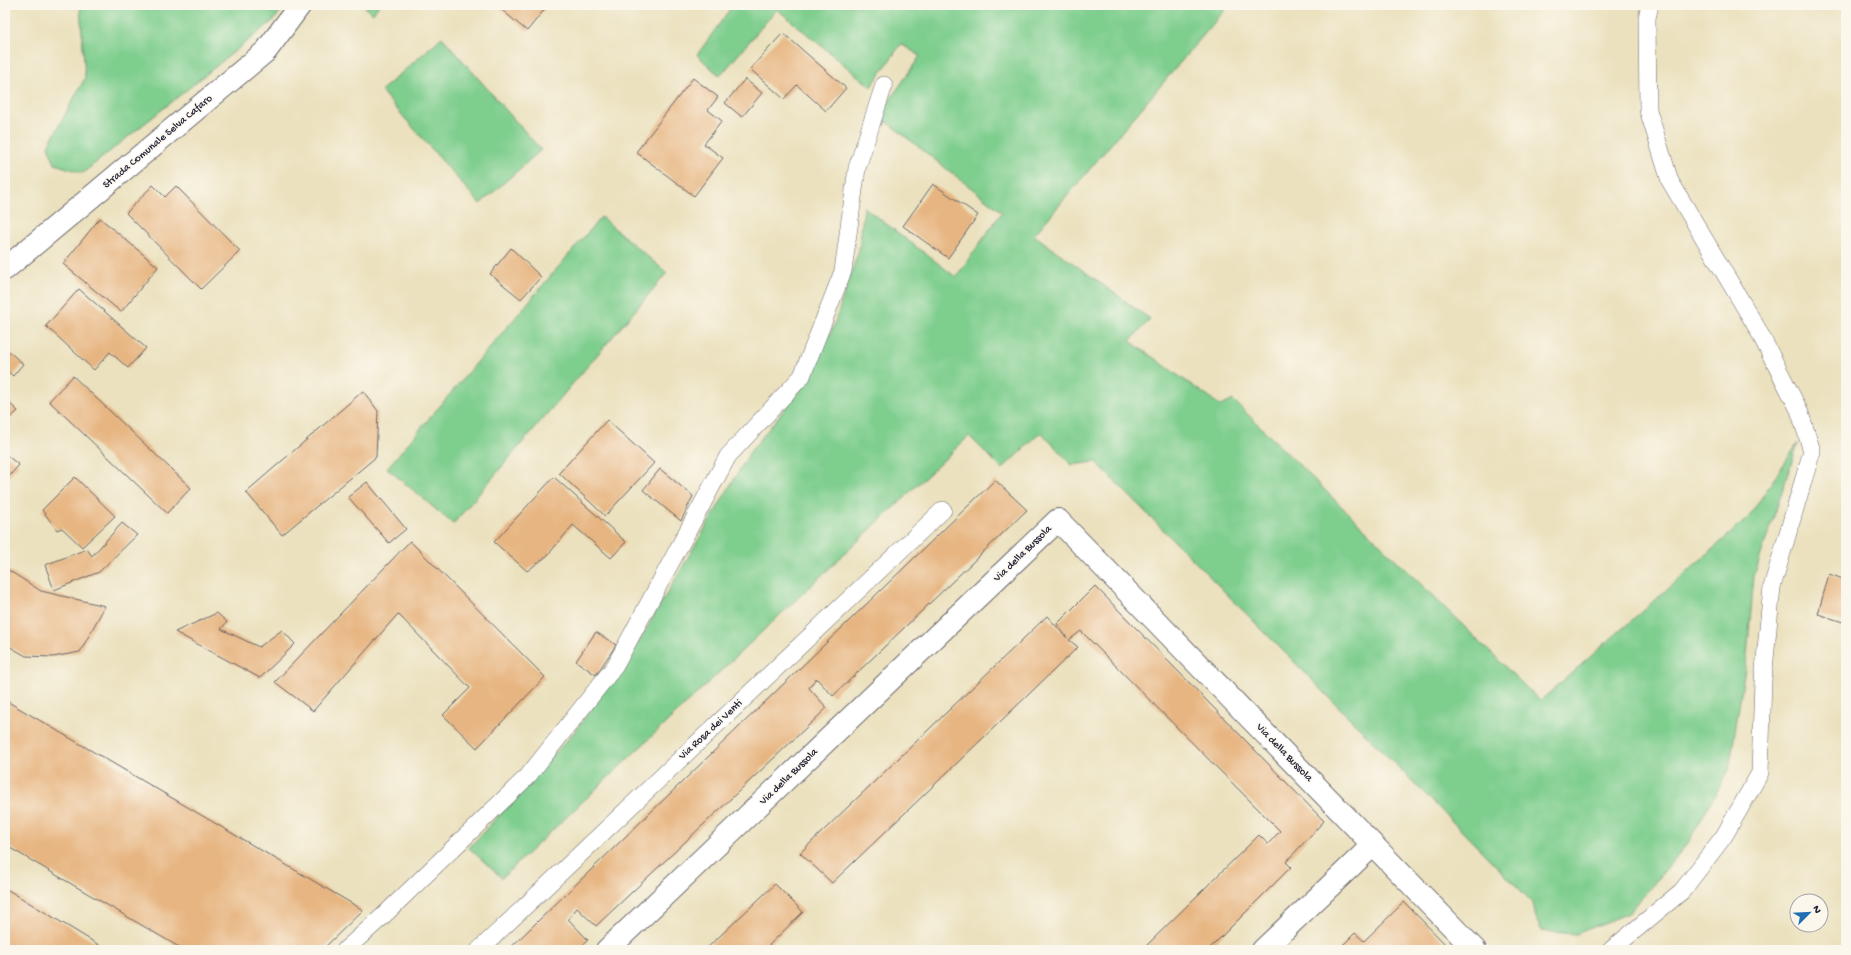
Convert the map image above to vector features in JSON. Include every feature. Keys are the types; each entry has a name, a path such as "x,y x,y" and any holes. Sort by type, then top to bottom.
{"street":[{"name":"Strada Comunale Selva Cafaro","path":"5,269 266,51 300,5"},
{"name":"Via della Bussola","path":"607,950 1058,520 1475,950"},
{"path":"1263,950 1373,845"}],"lane":[{"path":"1611,950 1682,891 1724,836 1760,773 1763,680 1772,587 1812,451 1799,410 1757,328 1670,181 1648,110 1647,18 1650,5"},
{"path":"345,950 382,917 528,776 615,666 728,456 802,376 843,271 857,168 884,85"},
{"name":"Via Rosa dei Venti","path":"479,950 943,510"}],"green space":[{"path":"80,5 284,5 275,19 83,173 55,164 48,146 85,78"},
{"path":"363,5 379,5 373,14"},
{"path":"733,5 1229,5 1034,235 1150,319 1130,341 1221,406 1233,400 1540,701 1748,518 1798,443 1754,576 1747,656 1729,770 1688,843 1629,913 1576,934 1542,931 1536,919 1533,903 1096,462 1072,465 1041,432 1002,469 969,436 502,878 469,848 575,731 632,653 750,452 800,390 833,328 859,250 864,207 956,277 1002,212 879,116 920,56 901,44 871,87 777,9 720,76 697,55"},
{"path":"442,37 541,150 480,204 381,91"},
{"path":"601,217 667,273 453,524 387,468"}],"building":[{"path":"496,5 548,5 527,31"},
{"path":"783,33 846,88 826,111 797,85 784,99 750,69"},
{"path":"693,78 718,97 708,110 722,121 704,144 723,158 694,196 636,152"},
{"path":"745,79 762,93 742,117 725,103"},
{"path":"933,184 978,215 948,258 903,226"},
{"path":"153,185 165,197 176,186 240,251 201,289 126,213"},
{"path":"100,218 158,267 121,312 63,264"},
{"path":"511,248 541,277 521,299 490,274"},
{"path":"79,289 146,348 128,368 110,352 94,370 46,326"},
{"path":"5,348 23,364 13,376 5,369"},
{"path":"73,376 191,488 167,513 49,401"},
{"path":"363,391 378,411 376,457 282,535 246,492"},
{"path":"5,399 18,411 5,422"},
{"path":"607,420 654,463 605,516 559,473"},
{"path":"5,454 19,465 5,481"},
{"path":"660,469 693,496 681,521 643,490"},
{"path":"75,477 115,516 82,547 62,528 57,530 42,510"},
{"path":"554,477 626,542 611,558 573,525 547,556 527,571 494,542"},
{"path":"995,480 1027,510 833,696 816,678 809,688 827,708 596,926 577,908 568,919 588,940 577,950 508,950"},
{"path":"367,482 406,529 389,543 348,497"},
{"path":"122,523 137,535 99,572 54,590 45,565 87,549 92,556"},
{"path":"410,541 545,677 477,748 443,715 470,688 398,614 313,711 275,682"},
{"path":"5,568 41,591 105,606 80,652 53,657 26,656 5,644"},
{"path":"1829,574 1846,580 1846,623 1818,614"},
{"path":"1095,586 1324,821 1286,862 1291,867 1208,950 1142,950 1259,835 1268,844 1280,831 1081,631 1069,640 1078,647 832,883 800,853 1047,616 1067,638 1057,624"},
{"path":"217,613 227,622 221,629 259,647 282,630 295,644 260,678 175,632"},
{"path":"596,632 616,645 596,675 576,661"},
{"path":"5,700 363,910 322,950 184,950 5,845"},
{"path":"775,884 803,912 764,950 705,950"},
{"path":"5,888 107,950 5,950"},
{"path":"1404,902 1451,950 1338,950 1355,933 1364,941"}]}
